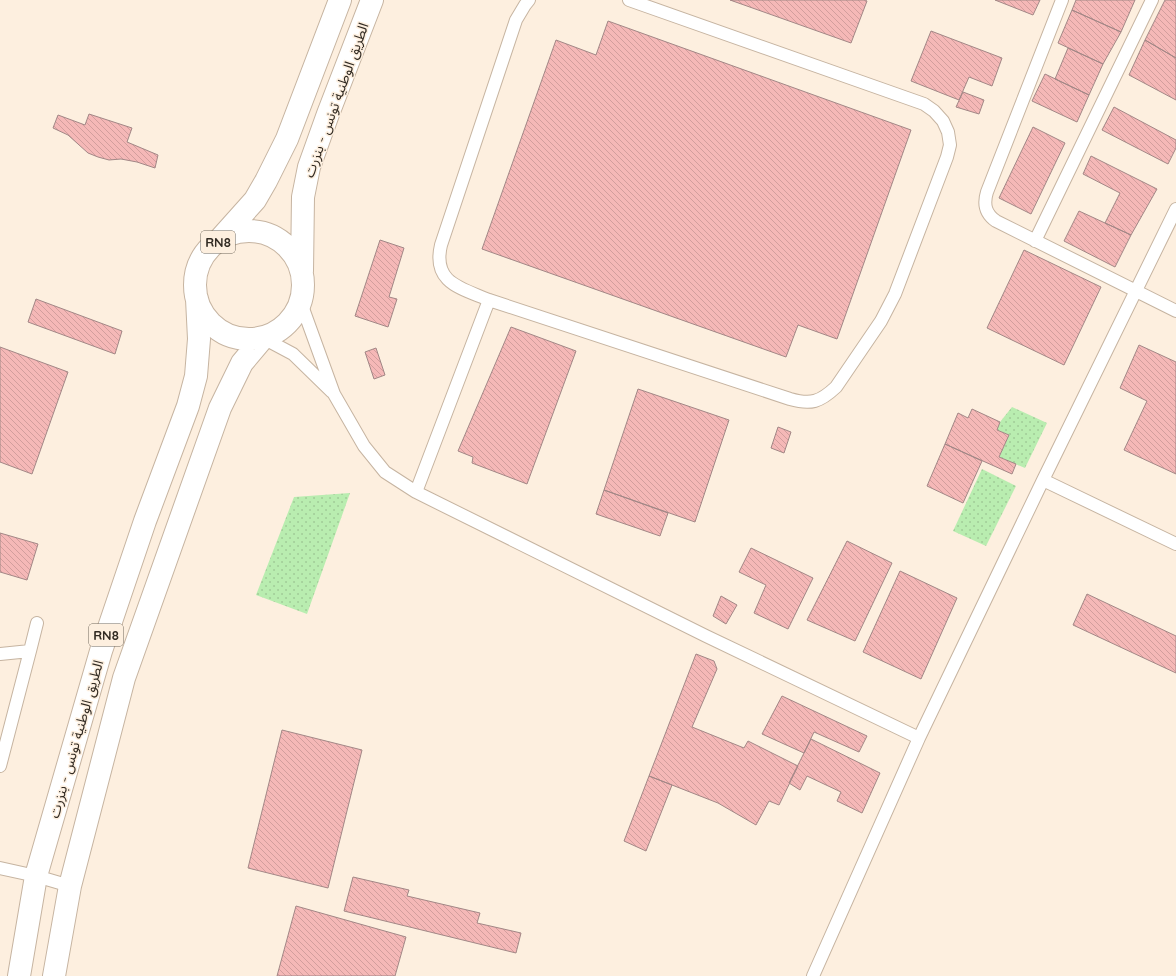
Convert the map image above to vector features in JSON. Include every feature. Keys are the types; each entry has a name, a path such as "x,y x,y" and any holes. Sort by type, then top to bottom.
{"main road":[{"name":"RN8","path":"219,240 236,233 247,231 266,234 282,242 294,255 302,272 303,290 301,303 294,317 281,329 263,338 246,340 228,335 212,325 206,318 197,299 195,283 199,264 205,254 255,200 266,181 287,139 340,0"},
{"name":"الطريق الوطنية تونس - بنزرت","path":"302,272 303,197 309,166 372,0"},
{"name":"الطريق الوطنية تونس - بنزرت","path":"19,976 36,876 101,651 145,520 188,406 196,376 199,339 197,299"},
{"name":"RN8","path":"54,976 70,886 127,670 220,408 242,362 263,338"}],"lane":[{"path":"529,0 516,20 441,245 439,256 440,266 444,276 451,283 489,300 802,402 815,401 827,396 836,387 881,321 895,294 947,157 950,145 948,132 943,121 934,111 924,104 629,0"},
{"path":"1062,0 985,199 987,212 991,217 1035,241 1176,311"},
{"path":"1035,241 1152,0"},
{"path":"813,976 919,738 1043,480 1176,209"},
{"path":"416,492 489,300"},
{"path":"301,303 334,394 364,446 385,472 416,492 706,636 919,738"},
{"path":"263,338 293,354 334,394"},
{"path":"1043,480 1176,544"},
{"path":"0,766 37,624"},
{"path":"0,654 30,651"},
{"path":"0,868 36,876 70,886"}],"green space":[{"path":"1012,407 1047,423 1025,468 999,457 1009,435 997,430 1000,422"},
{"path":"982,469 1016,486 986,546 953,531"},
{"path":"350,493 307,614 256,595 294,497"}],"building":[{"path":"730,0 865,0 867,1 851,43"},
{"path":"995,0 1040,0 1033,15"},
{"path":"1076,0 1135,0 1121,32 1072,10"},
{"path":"1165,0 1176,0 1176,58 1145,40"},
{"path":"1072,10 1121,32 1103,64 1058,43"},
{"path":"608,21 911,130 837,339 798,325 786,357 482,249 556,40 596,55"},
{"path":"931,31 1002,58 992,86 969,77 959,100 911,81"},
{"path":"1145,40 1176,58 1176,100 1129,75"},
{"path":"1068,48 1103,64 1089,95 1055,79"},
{"path":"1045,74 1089,95 1077,122 1032,101"},
{"path":"963,92 984,100 979,114 956,107"},
{"path":"1114,107 1176,140 1176,148 1168,164 1102,130"},
{"path":"89,114 132,128 127,142 158,155 155,168 137,162 121,159 109,160 98,157 88,153 68,135 53,128 58,115 85,125"},
{"path":"1033,127 1065,143 1031,214 999,198"},
{"path":"1091,156 1157,189 1131,235 1105,223 1120,193 1083,174"},
{"path":"1079,211 1131,235 1115,267 1064,241"},
{"path":"380,240 404,248 389,297 397,299 388,327 355,316"},
{"path":"1024,250 1101,287 1064,365 987,328"},
{"path":"36,299 122,331 115,354 28,322"},
{"path":"511,327 576,351 527,484 472,463 473,457 458,451"},
{"path":"1139,345 1176,362 1176,474 1124,450 1147,401 1120,388"},
{"path":"0,347 68,372 32,474 0,462"},
{"path":"376,348 385,375 374,379 365,352"},
{"path":"638,389 729,420 695,522 604,490"},
{"path":"972,409 1000,422 997,430 1009,435 999,457 1016,464 1012,474 945,444 958,413 968,418"},
{"path":"778,427 791,432 784,453 771,448"},
{"path":"945,444 982,461 963,503 927,486"},
{"path":"604,490 668,513 660,536 596,514"},
{"path":"0,533 38,544 27,580 0,572"},
{"path":"847,541 892,563 855,641 807,620"},
{"path":"751,548 813,578 788,629 754,613 766,585 739,572"},
{"path":"900,571 957,598 921,679 863,652"},
{"path":"1087,594 1176,636 1176,673 1073,625"},
{"path":"721,596 737,605 726,624 713,616"},
{"path":"696,654 714,661 717,669 692,727 744,748 748,741 798,766 779,805 769,801 756,825 718,803 649,776"},
{"path":"782,696 867,736 859,752 814,732 804,753 762,734"},
{"path":"282,730 362,750 328,888 248,868"},
{"path":"811,739 880,773 862,813 837,801 841,792 807,776 800,790 789,783"},
{"path":"649,776 672,785 646,851 624,841"},
{"path":"353,877 409,890 407,896 480,913 477,923 521,933 516,953 344,911"},
{"path":"296,906 406,937 395,976 277,976"}]}
